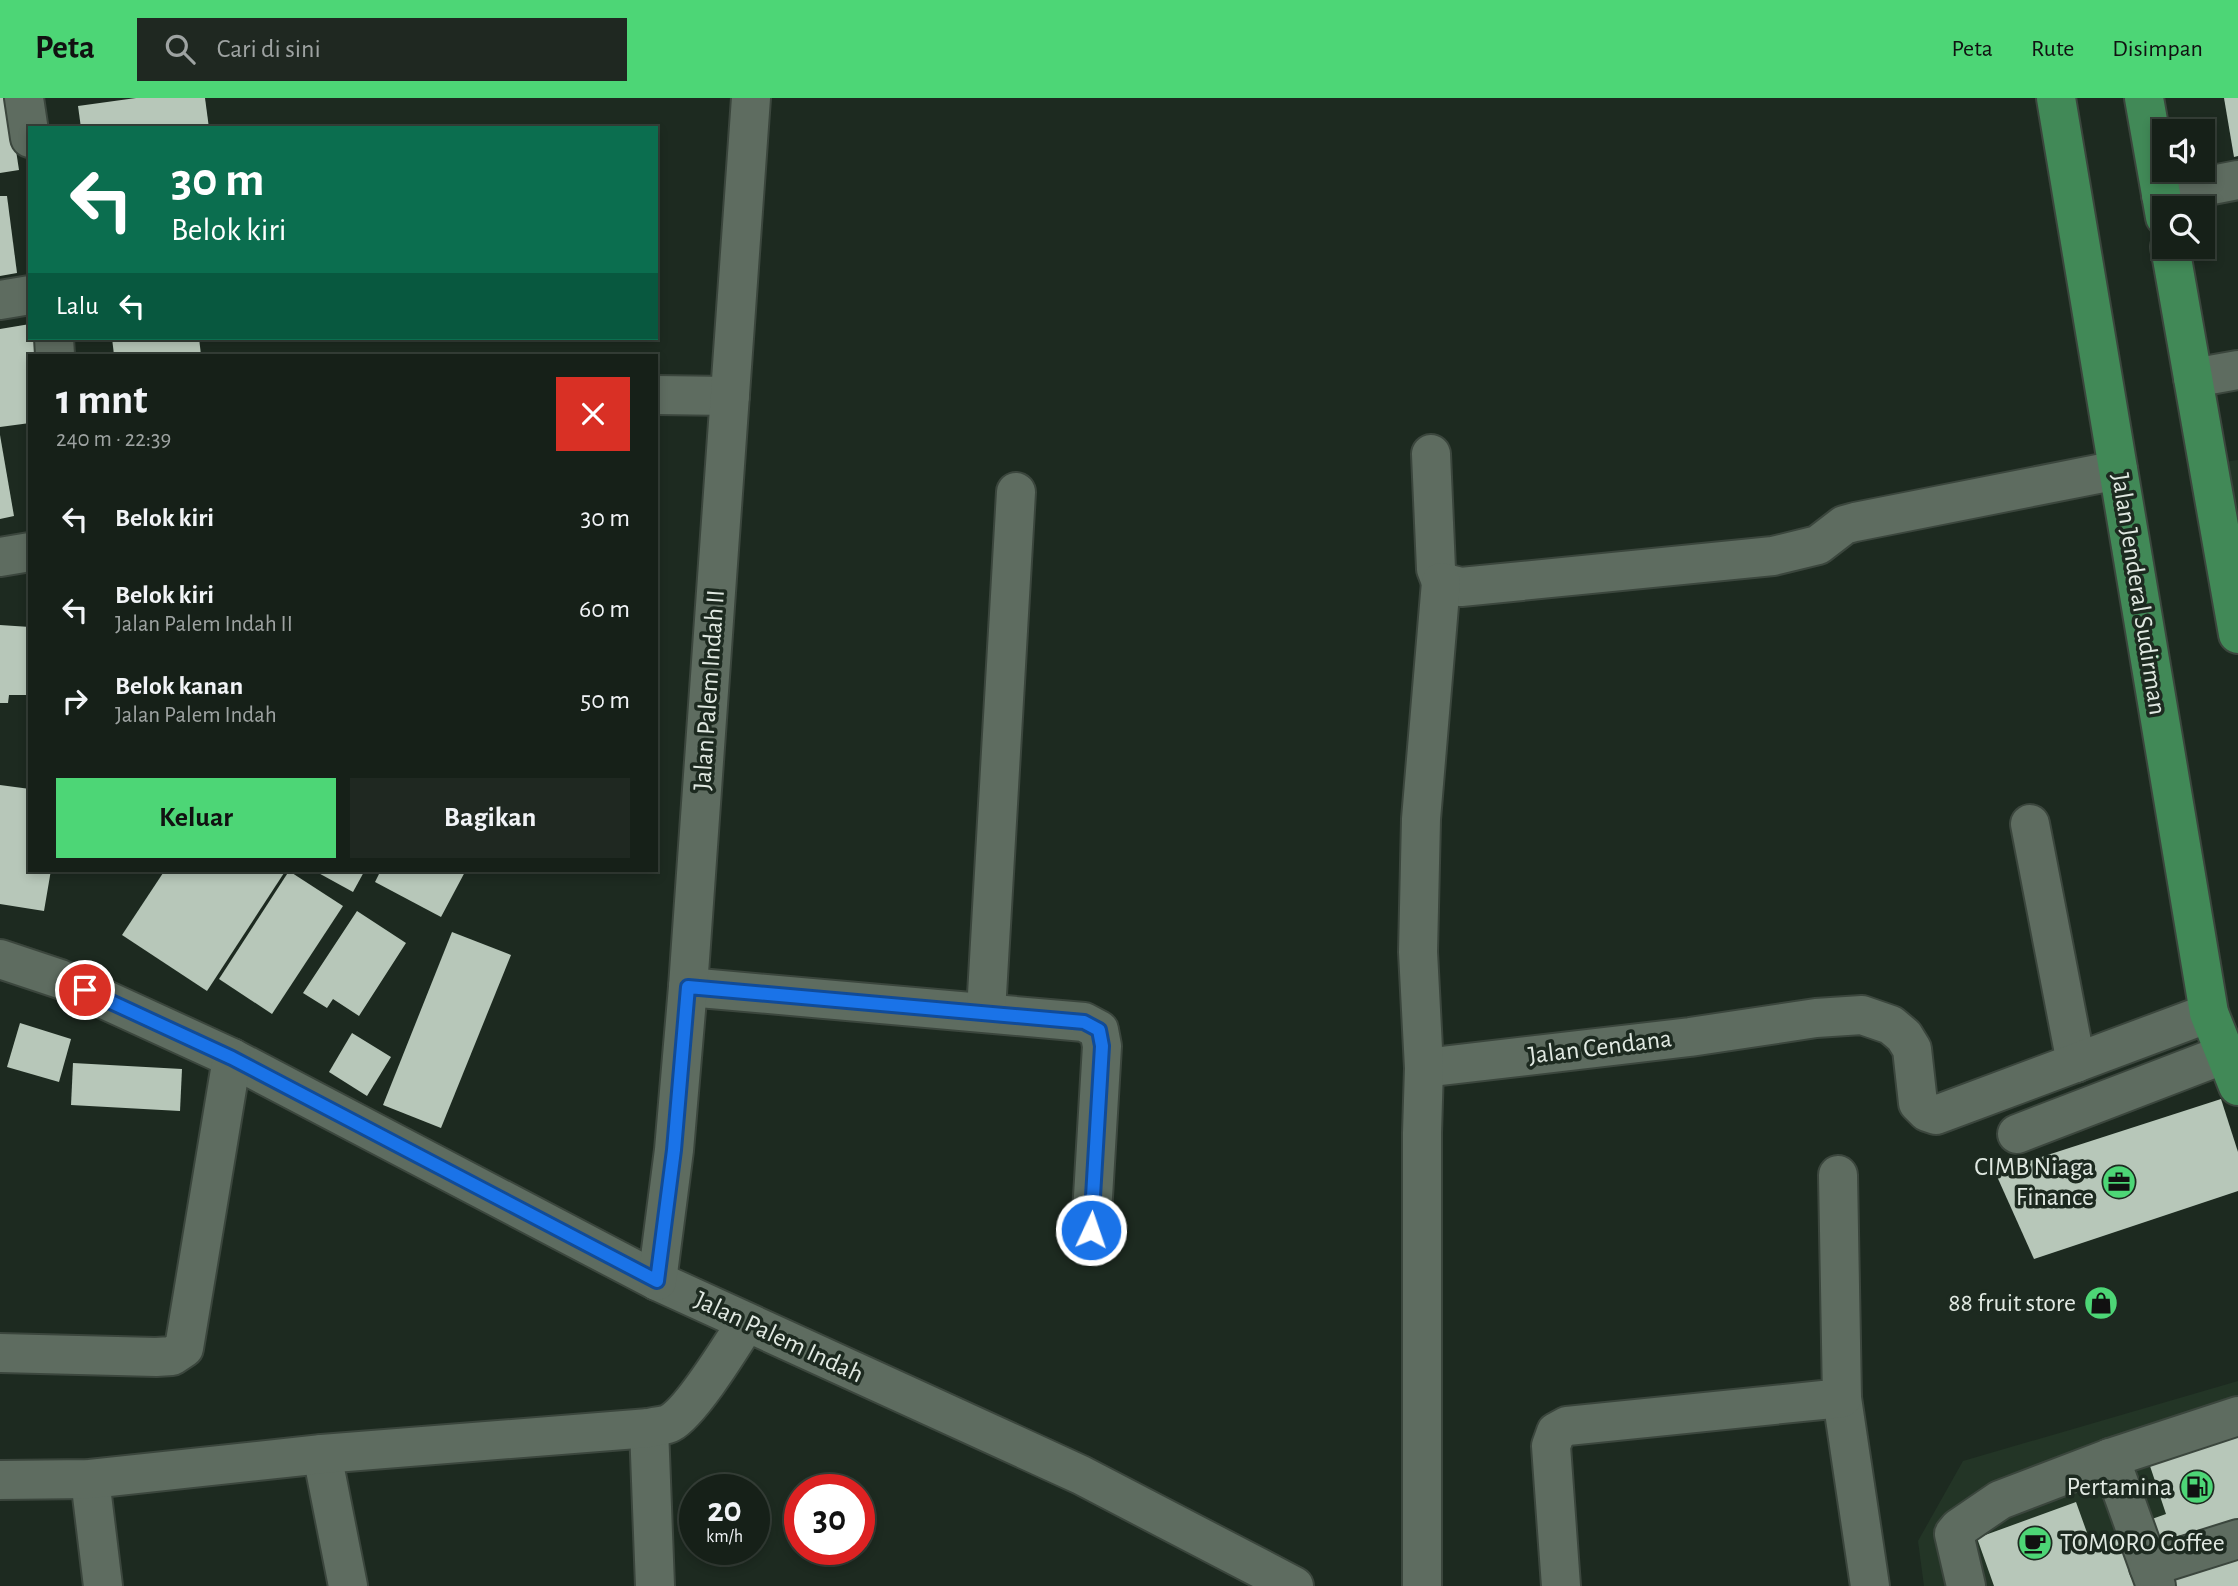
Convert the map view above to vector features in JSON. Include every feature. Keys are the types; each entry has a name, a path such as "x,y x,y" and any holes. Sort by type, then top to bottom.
{"main road":[{"name":"Jalan Jenderal Sudirman","path":"2056,98 2208,1013 2232,1070"},
{"path":"2144,98 2161,196"},
{"path":"2172,259 2238,634"}],"street":[{"path":"24,98 28,126"},
{"name":"Jalan Palem Indah II","path":"657,1281 674,1150 688,987 751,98"},
{"path":"2192,196 2238,180"},
{"path":"0,300 28,295"},
{"path":"2193,378 2238,370"},
{"path":"658,396 730,397"},
{"path":"1422,1586 1424,1068 1418,952 1421,820 1441,582 1436,569 1431,454"},
{"path":"1441,582 1461,587 1773,556 1818,545 1844,525 1856,522 2118,470"},
{"path":"986,1012 1016,492"},
{"path":"0,556 28,552"},
{"path":"2030,824 2076,1063"},
{"name":"Jalan Palem Indah","path":"0,959 61,979 232,1058 657,1281 1080,1475 1294,1586"},
{"path":"688,987 1084,1022 1099,1030 1102,1046 1091,1230"},
{"name":"Jalan Cendana","path":"1424,1068 1690,1037 1815,1018 1862,1015 1891,1025 1904,1036 1912,1049 1918,1103 1927,1112 1937,1115 2208,1013"},
{"path":"0,1353 172,1356 184,1348 232,1058"},
{"path":"2017,1134 2232,1070"},
{"path":"1838,1175 1842,1398 1870,1586"},
{"path":"0,1480 90,1479 322,1454 649,1428 670,1423 686,1409 746,1324"},
{"path":"1561,1586 1551,1447 1556,1432 1567,1426 1842,1398"},
{"path":"1966,1586 1954,1534 2000,1500 2110,1458 2238,1416"},
{"path":"649,1428 655,1586"},
{"path":"322,1454 348,1586"},
{"path":"2110,1458 2152,1576 2238,1539"},
{"path":"90,1479 103,1586"}],"shaded area":[{"path":"2238,460 2238,554 2223,462"},
{"path":"2238,1381 2238,1586 1924,1586 1918,1541 1963,1461"}],"building":[{"path":"0,98 8,98 19,170 0,173"},
{"path":"136,98 205,98 209,126 81,126 78,106"},
{"path":"2224,98 2238,98 2238,156 2234,157"},
{"path":"0,196 7,196 17,273 0,276"},
{"path":"28,324 28,340 35,340 38,354 28,354 28,423 0,427 0,329"},
{"path":"112,340 199,340 201,354 114,354"},
{"path":"0,435 14,516 0,519"},
{"path":"0,625 28,627 28,695 9,695 8,703 0,703"},
{"path":"0,785 28,789 28,872 51,872 44,911 0,904"},
{"path":"164,872 284,873 207,991 122,935"},
{"path":"288,872 343,906 272,1014 219,979"},
{"path":"317,872 364,872 353,892"},
{"path":"380,872 465,872 441,917 375,882"},
{"path":"357,911 406,943 359,1016 333,999 327,1008 303,993"},
{"path":"452,932 511,955 441,1128 383,1105"},
{"path":"20,1023 71,1039 59,1082 7,1067"},
{"path":"352,1033 391,1057 367,1096 329,1072"},
{"path":"73,1063 182,1069 180,1111 71,1105"},
{"name":"CIMB Niaga Finance","path":"2221,1099 2238,1152 2238,1191 2034,1259 1995,1172"},
{"path":"2238,1429 2238,1586 1994,1586 1977,1538 2076,1502 2090,1541 2166,1514 2148,1460"}],"place":[{"name":"CIMB Niaga Finance","path":"2119,1182"},
{"name":"88 fruit store","path":"2101,1303"},
{"name":"Pertamina","path":"2197,1487"},
{"name":"TOMORO Coffee","path":"2035,1543"}],"route":[{"path":"85,990 232,1058 657,1281 674,1150 688,987 1084,1022 1099,1030 1102,1046 1091,1230"}]}
